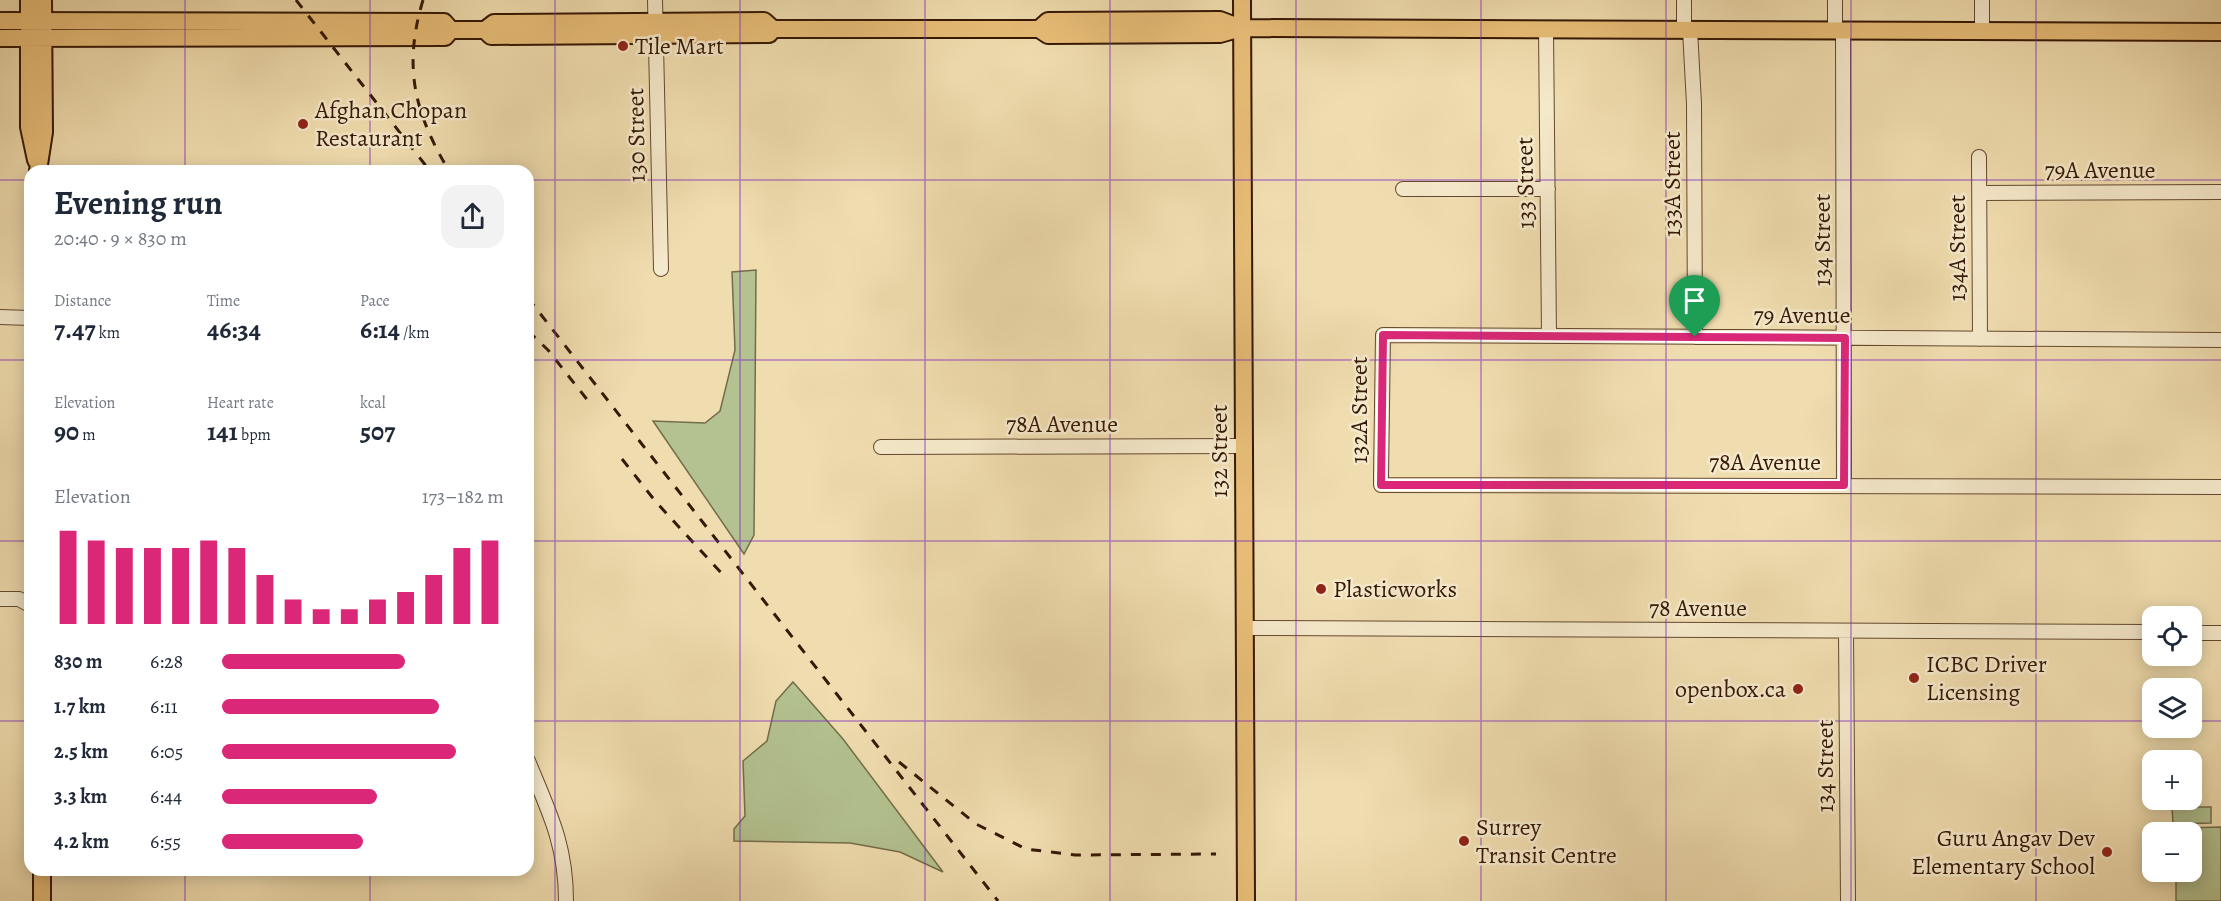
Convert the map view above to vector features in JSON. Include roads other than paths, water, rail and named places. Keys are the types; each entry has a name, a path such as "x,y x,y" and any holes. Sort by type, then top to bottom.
{"main road":[{"path":"29,0 37,30 44,132 39,165"},
{"path":"37,30 44,0"},
{"name":"132 Street","path":"1242,0 1246,901"},
{"path":"0,38 37,30 237,22 444,22 451,30 484,30 494,23 656,28 764,21 773,29 1039,29 1048,21 1220,20 1241,28 2221,32"},
{"path":"0,21 37,30 202,38 445,37 451,30"},
{"path":"202,38 204,32 230,30 237,22"},
{"path":"42,876 42,901"}],"street":[{"name":"130 Street","path":"655,0 662,269"},
{"name":"133A Street","path":"1684,0 1694,104 1695,337"},
{"name":"134 Street","path":"1835,0 1839,31 1845,338 1844,485"},
{"path":"1982,0 1982,31"},
{"name":"133 Street","path":"1546,30 1549,336"},
{"name":"134A Street","path":"1979,157 1980,339"},
{"path":"1403,189 1548,189"},
{"name":"79A Avenue","path":"1980,193 2221,192"},
{"path":"0,317 24,318"},
{"name":"79 Avenue","path":"1383,335 2221,340"},
{"name":"132A Street","path":"1381,485 1383,335"},
{"name":"78A Avenue","path":"881,447 1243,446"},
{"name":"78A Avenue","path":"1381,485 2221,488"},
{"path":"0,599 19,599 24,602"},
{"name":"78 Avenue","path":"1244,628 2142,632"},
{"name":"134 Street","path":"1846,631 1848,901"},
{"path":"2202,633 2221,633"},
{"path":"534,776 561,843 566,901"}],"railway":[{"path":"296,0 425,165"},
{"path":"423,0 414,47 415,88 427,129 446,165"},
{"path":"534,306 998,901"},
{"path":"534,337 548,350 589,402"},
{"path":"622,459 656,502 725,577"},
{"path":"899,762 976,824 1026,849 1075,855 1216,854"}],"place":[{"name":"Tile Mart","path":"623,46"},
{"name":"Afghan Chopan Restaurant","path":"303,124"},
{"name":"Plasticworks","path":"1321,589"},
{"name":"ICBC Driver Licensing","path":"1914,678"},
{"name":"openbox.ca","path":"1798,689"},
{"name":"Surrey Transit Centre","path":"1464,841"},
{"name":"Guru Angav Dev Elementary School","path":"2107,852"}]}
